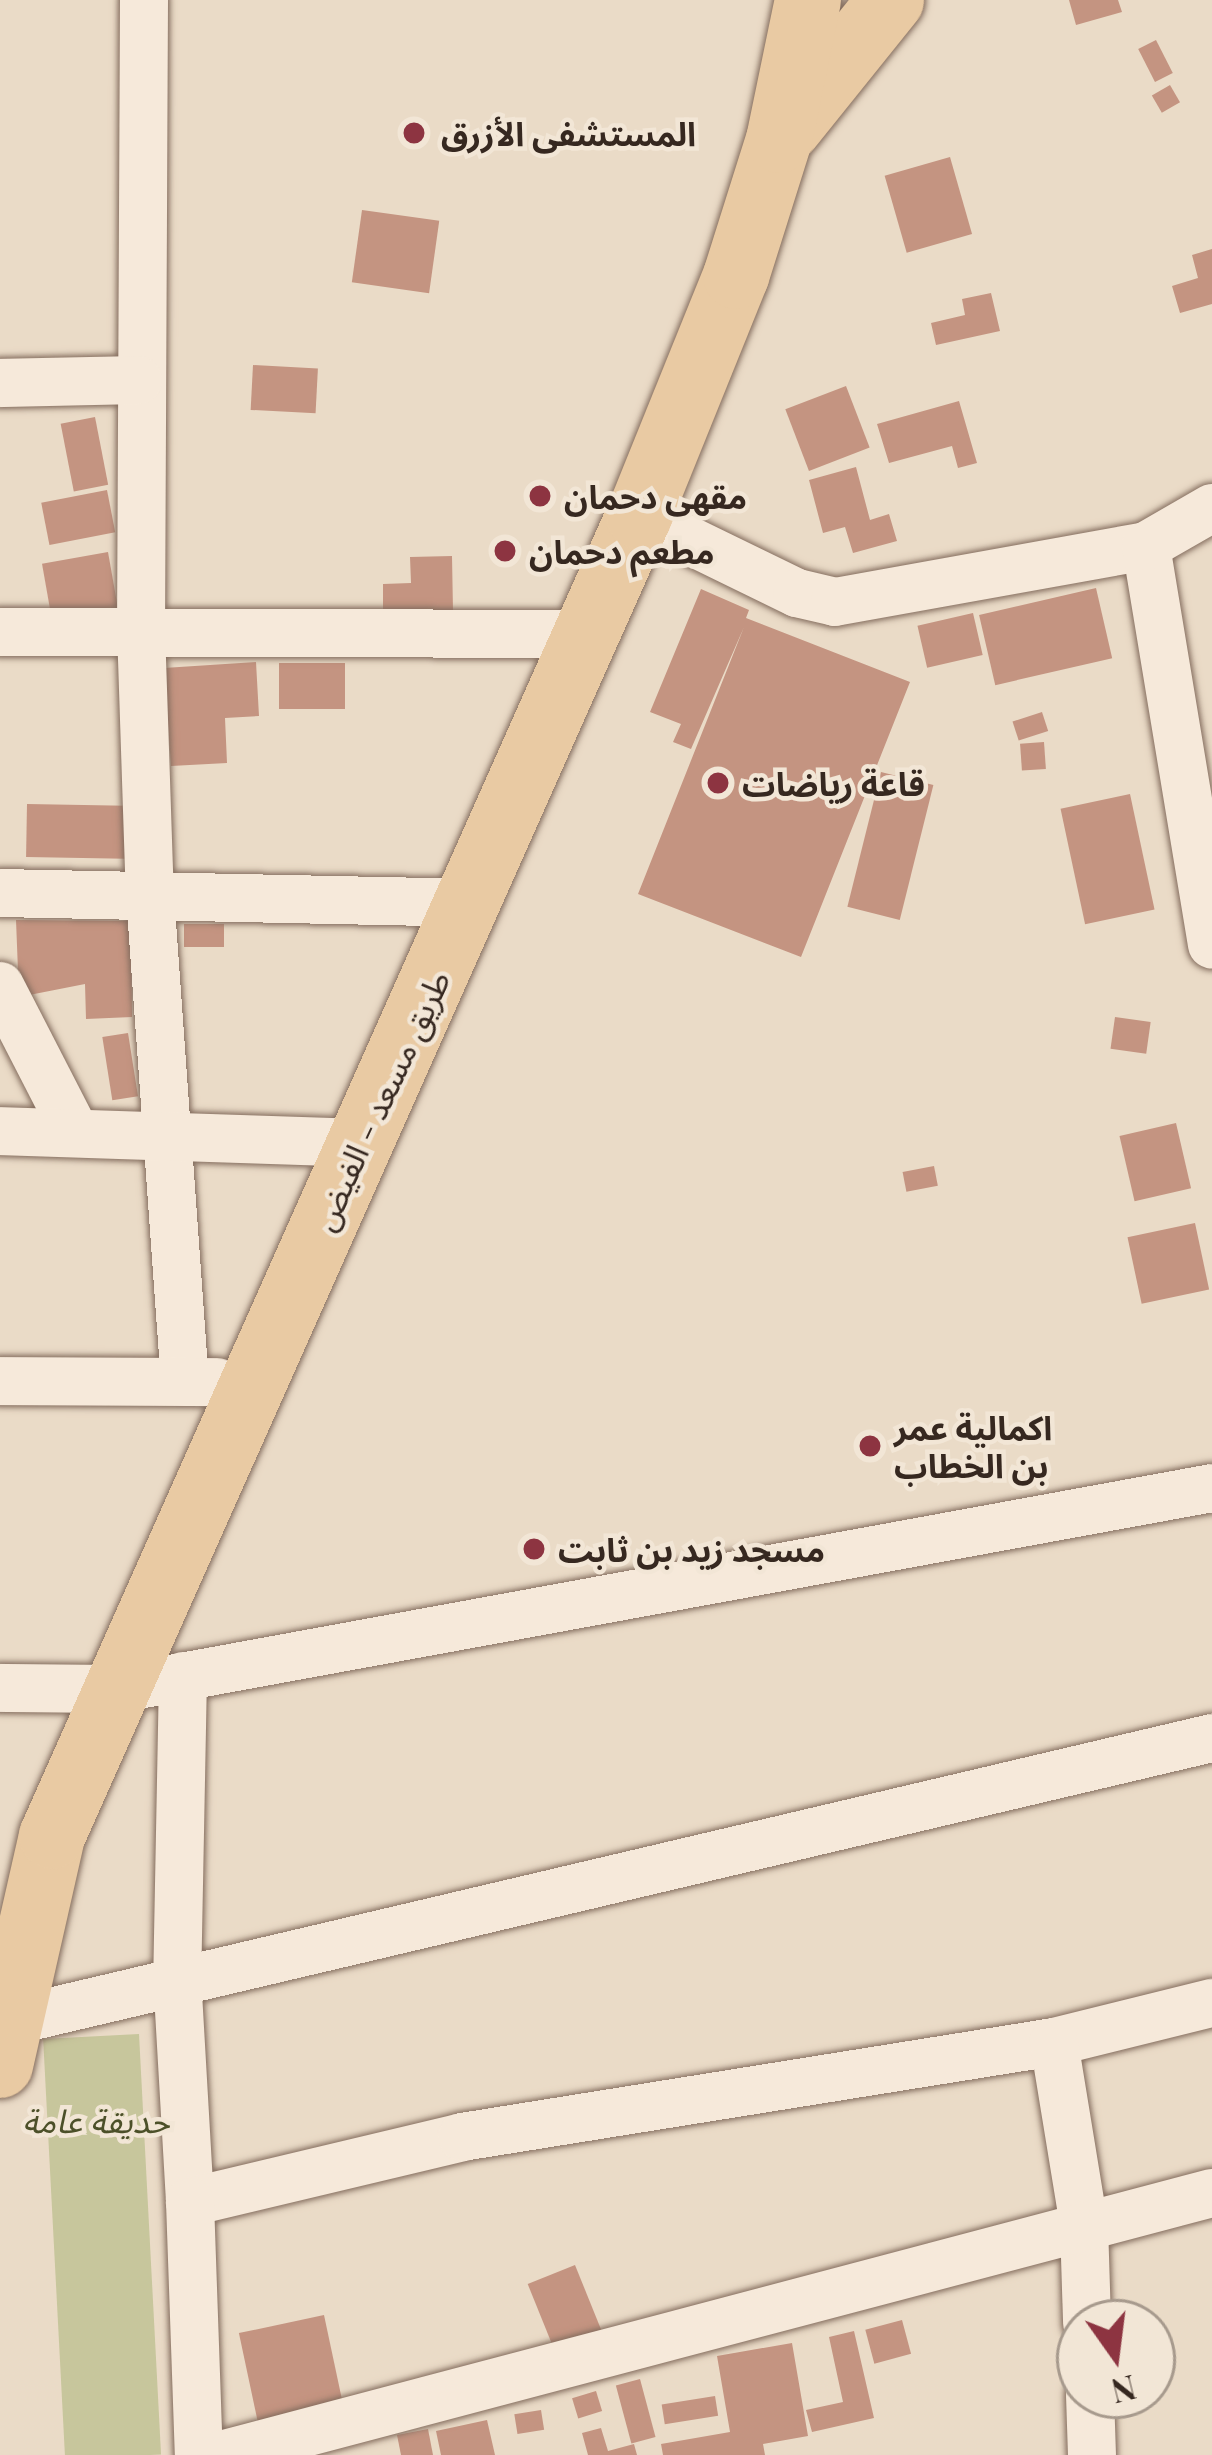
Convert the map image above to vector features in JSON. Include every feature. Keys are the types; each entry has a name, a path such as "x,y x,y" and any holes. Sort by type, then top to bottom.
{"main road":[{"name":"طريق مسعد - الفيض","path":"6,2043 52,1836 250,1381 470,903 639,516 736,277 779,140 808,0"},
{"path":"779,140 891,0"}],"street":[{"path":"144,0 140,629 150,896 184,1382"},
{"path":"0,383 138,380"},
{"path":"639,516 797,593 836,602 903,596 1146,546 1212,508"},
{"path":"1146,546 1201,811 1212,945"},
{"path":"0,632 585,634"},
{"path":"0,893 470,903"},
{"path":"0,986 75,1132"},
{"path":"0,1131 170,1132 361,1143"},
{"path":"0,1381 250,1381"},
{"path":"0,1688 116,1689 1212,1488"},
{"path":"183,1676 177,1976 199,2455"},
{"path":"6,2043 177,1976 1212,1738"},
{"path":"190,2202 462,2137 1054,2042 1212,2003"},
{"path":"1054,2042 1084,2225 1086,2299"},
{"path":"221,2455 1212,2193"},
{"path":"1091,2419 1092,2455"}],"green space":[{"name":"حديقة عامة","path":"139,2034 161,2454 65,2455 43,2039"}],"building":[{"path":"1069,0 1118,0 1122,12 1076,25"},
{"path":"1156,40 1173,73 1155,82 1138,49"},
{"path":"1170,85 1180,102 1162,113 1152,96"},
{"path":"950,157 972,234 907,253 885,176"},
{"path":"362,210 439,221 429,293 352,282"},
{"path":"1212,249 1212,304 1180,313 1172,286 1198,278 1192,255"},
{"path":"991,293 1000,331 936,345 931,323 965,315 962,299"},
{"path":"253,365 318,368 316,413 251,410"},
{"path":"846,386 870,448 809,471 785,409"},
{"path":"959,401 977,463 958,468 952,446 889,463 877,424"},
{"path":"95,417 108,485 74,491 61,424"},
{"path":"856,467 870,520 889,514 897,541 853,553 845,527 823,533 809,480"},
{"path":"107,490 115,532 49,545 41,503"},
{"path":"108,552 119,612 53,624 42,564"},
{"path":"452,556 453,611 383,612 383,584 411,583 410,557"},
{"path":"1096,588 1112,658 995,685 979,615"},
{"path":"701,589 749,610 746,618 910,682 801,957 638,894 744,627 691,749 673,742 681,724 650,712"},
{"path":"973,613 983,655 927,668 917,626"},
{"path":"256,662 259,716 225,718 227,763 171,766 164,668"},
{"path":"279,663 345,663 345,709 279,709"},
{"path":"1042,712 1048,731 1019,741 1013,722"},
{"path":"1044,742 1046,769 1022,771 1020,744"},
{"path":"881,772 933,785 900,920 847,907"},
{"path":"1130,794 1155,909 1085,924 1061,809"},
{"path":"27,804 126,806 125,859 26,857"},
{"path":"16,920 131,921 132,1017 86,1019 85,984 19,997"},
{"path":"184,924 224,924 224,947 184,947"},
{"path":"1115,1017 1151,1022 1146,1054 1111,1049"},
{"path":"128,1033 138,1096 112,1100 102,1037"},
{"path":"1176,1123 1191,1188 1135,1201 1119,1136"},
{"path":"934,1166 938,1186 906,1192 903,1172"},
{"path":"1195,1223 1209,1290 1142,1304 1128,1237"},
{"path":"575,2265 602,2332 555,2351 528,2284"},
{"path":"324,2315 343,2405 258,2423 239,2333"},
{"path":"902,2320 911,2354 874,2364 865,2330"},
{"path":"854,2331 874,2418 812,2432 806,2410 843,2402 829,2337"},
{"path":"792,2343 808,2436 763,2444 765,2455 663,2455 661,2444 730,2432 717,2356"},
{"path":"640,2379 656,2437 631,2443 616,2385"},
{"path":"596,2391 602,2411 578,2418 572,2398"},
{"path":"715,2396 718,2416 665,2424 662,2404"},
{"path":"541,2410 544,2430 517,2434 514,2414"},
{"path":"487,2420 495,2455 441,2455 436,2431"},
{"path":"601,2428 608,2451 634,2444 637,2455 588,2455 582,2433"},
{"path":"428,2429 433,2455 401,2455 397,2435"}],"place":[{"name":"المستشفى الأزرق","path":"414,133"},
{"name":"مقهى دحمان","path":"540,496"},
{"name":"مطعم دحمان","path":"505,551"},
{"name":"قاعة رياضات","path":"718,783"},
{"name":"اكمالية عمر بن الخطاب","path":"870,1446"},
{"name":"مسجد زيد بن ثابت","path":"534,1549"}]}
